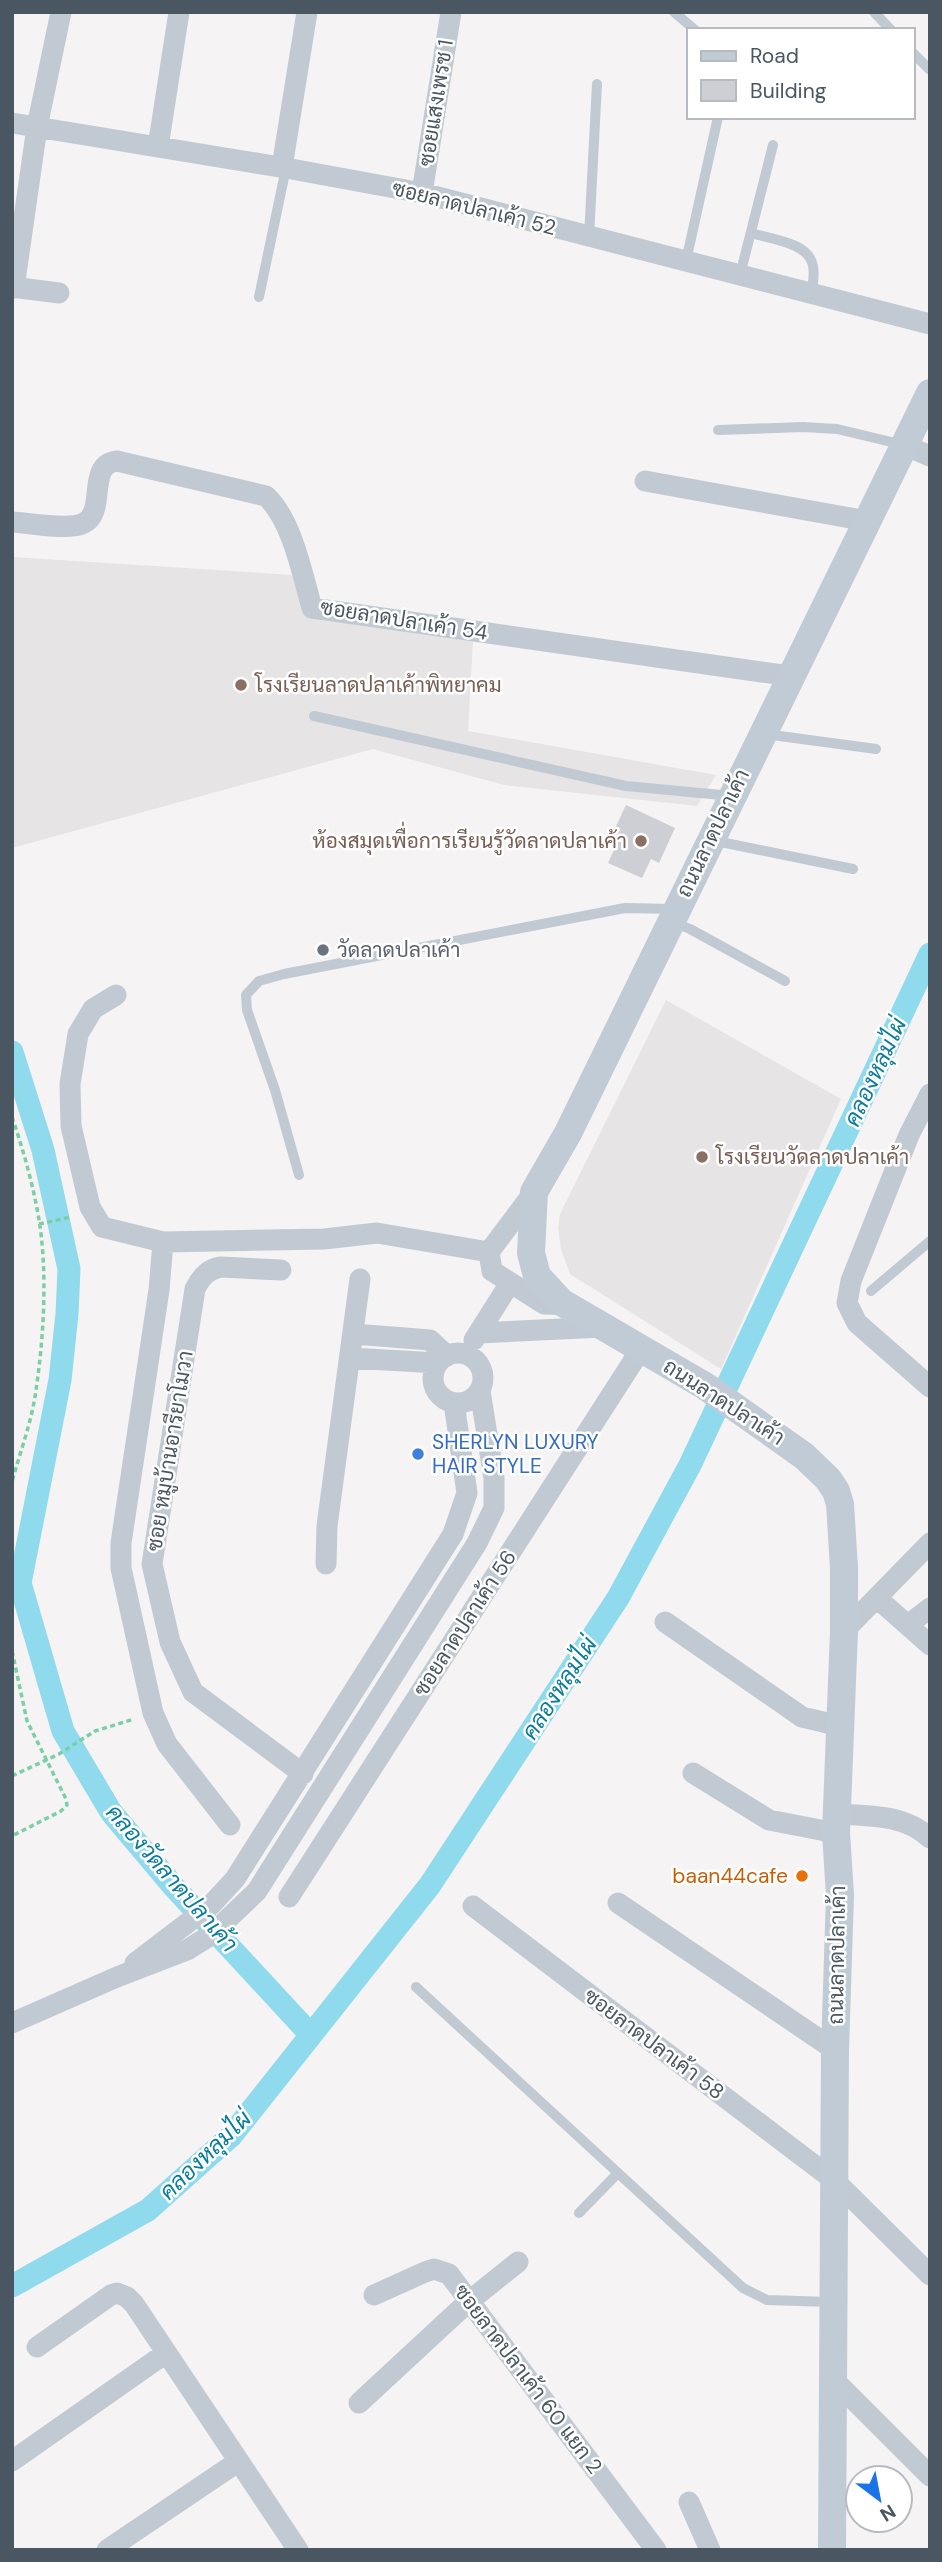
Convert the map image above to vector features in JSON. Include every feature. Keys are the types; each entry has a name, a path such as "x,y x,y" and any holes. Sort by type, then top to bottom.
{"main road":[{"name":"ถนนลาดปลาเค้า","path":"832,2550 835,2050 839,1895 836,1824 844,1631 840,1504 836,1491 804,1456 705,1386 568,1306 537,1276 531,1237 534,1192 568,1133 930,393"}],"street":[{"path":"59,293 13,288 37,127 61,12"},
{"path":"158,147 179,12"},
{"path":"284,168 307,12"},
{"name":"ซอยแสงเพรช 1","path":"422,193 451,12"},
{"name":"ซอยลาดปลาเค้า 52","path":"12,123 422,193 930,324"},
{"path":"904,445 930,456"},
{"name":"ซอยลาดปลาเค้า 54","path":"12,522 66,526 87,522 92,516 100,474 104,466 111,461 117,461 266,496 283,518 312,608 790,676"},
{"path":"645,481 867,522"},
{"path":"116,995 93,1009 78,1034 70,1084 71,1126 90,1207 102,1227 163,1241 324,1239 377,1233 489,1252"},
{"path":"930,1094 909,1135 850,1281 847,1303 857,1323 930,1387"},
{"path":"534,1192 489,1252 492,1271 544,1304 568,1306"},
{"path":"163,1241 159,1290 121,1543 121,1568 153,1713 167,1744 230,1825"},
{"name":"ซอย หมูบ้านอารียาโมวา","path":"281,1270 212,1268 195,1289 152,1564 170,1642 193,1692 303,1774"},
{"path":"326,1564 327,1526 360,1279"},
{"path":"480,1391 468,1401 454,1403 439,1395 435,1388 434,1371 479,1333 510,1283"},
{"path":"479,1333 603,1327"},
{"path":"354,1334 429,1340 450,1358"},
{"name":"ซอยลาดปลาเค้า 56","path":"289,1897 641,1349"},
{"path":"181,1940 211,1935 257,1891 477,1543 494,1508 494,1478 480,1391 483,1376 477,1363 450,1358 350,1358"},
{"path":"12,2023 117,1977 181,1940 235,1879 453,1534 467,1493 454,1403"},
{"path":"844,1631 930,1543"},
{"path":"878,1599 930,1645"},
{"path":"909,1625 930,1608"},
{"path":"665,1622 802,1717 840,1726"},
{"path":"693,1773 769,1820 836,1824 897,1818 923,1831 930,1838"},
{"path":"618,1903 835,2050"},
{"name":"ซอยลาดปลาเค้า 58","path":"473,1906 835,2181 930,2275"},
{"path":"359,2403 468,2302 518,2262"},
{"name":"ซอยลาดปลาเค้า 60 แยก 2","path":"374,2295 435,2269 449,2274 656,2550"},
{"path":"37,2347 117,2293 127,2297 298,2550"},
{"path":"12,2461 166,2353"},
{"path":"832,2378 930,2476"},
{"path":"107,2550 239,2461"},
{"path":"689,2501 710,2550"}],"lane":[{"path":"674,12 693,28"},
{"path":"874,12 889,28"},
{"path":"914,54 930,70"},
{"path":"589,237 597,84"},
{"path":"686,261 718,119"},
{"path":"740,275 773,145"},
{"path":"259,297 284,168"},
{"path":"751,233 805,251 813,265 812,295"},
{"path":"718,430 803,427 837,429 904,445"},
{"path":"314,716 626,786 732,796"},
{"path":"762,733 876,749"},
{"path":"710,840 853,869"},
{"path":"299,1175 275,1090 247,1010 246,995 259,981 625,908 673,915 690,929 785,981"},
{"path":"871,1291 930,1241"},
{"path":"416,1987 743,2288 755,2296 774,2301 833,2302"},
{"path":"579,2213 618,2173"}],"path":[{"path":"12,1117 40,1224 43,1307 36,1392 12,1482"},
{"path":"40,1224 78,1215"},
{"path":"12,1651 27,1721 67,1805 61,1811 12,1836"},
{"path":"12,1776 59,1754 95,1731 153,1713"}],"shaded area":[{"name":"โรงเรียนลาดปลาเค้าพิทยาคม","path":"12,557 294,575 304,616 473,640 468,731 716,775 697,806 504,785 373,749 12,848"},
{"name":"โรงเรียนวัดลาดปลาเค้า","path":"666,1000 841,1099 721,1369 570,1274 561,1249 558,1228 560,1214"}],"building":[{"name":"ห้องสมุดเพื่อการเรียนรู้วัดลาดปลาเค้า","path":"626,805 675,828 659,863 651,859 642,878 608,863 617,843 610,839"}],"waterway":[{"name":"คลองหลุมไผ่","path":"12,2286 148,2210 231,2136 430,1885 618,1598 690,1465 930,954"},
{"name":"คลองวัดลาดปลาเค้า","path":"12,1052 43,1150 69,1269 60,1380 20,1583 63,1731 111,1812 174,1887 311,2035"}],"place":[{"name":"โรงเรียนลาดปลาเค้าพิทยาคม","path":"241,685"},
{"name":"ห้องสมุดเพื่อการเรียนรู้วัดลาดปลาเค้า","path":"641,841"},
{"name":"วัดลาดปลาเค้า","path":"323,950"},
{"name":"โรงเรียนวัดลาดปลาเค้า","path":"702,1157"},
{"name":"SHERLYN LUXURY HAIR STYLE","path":"418,1454"},
{"name":"baan44cafe","path":"802,1876"}]}
